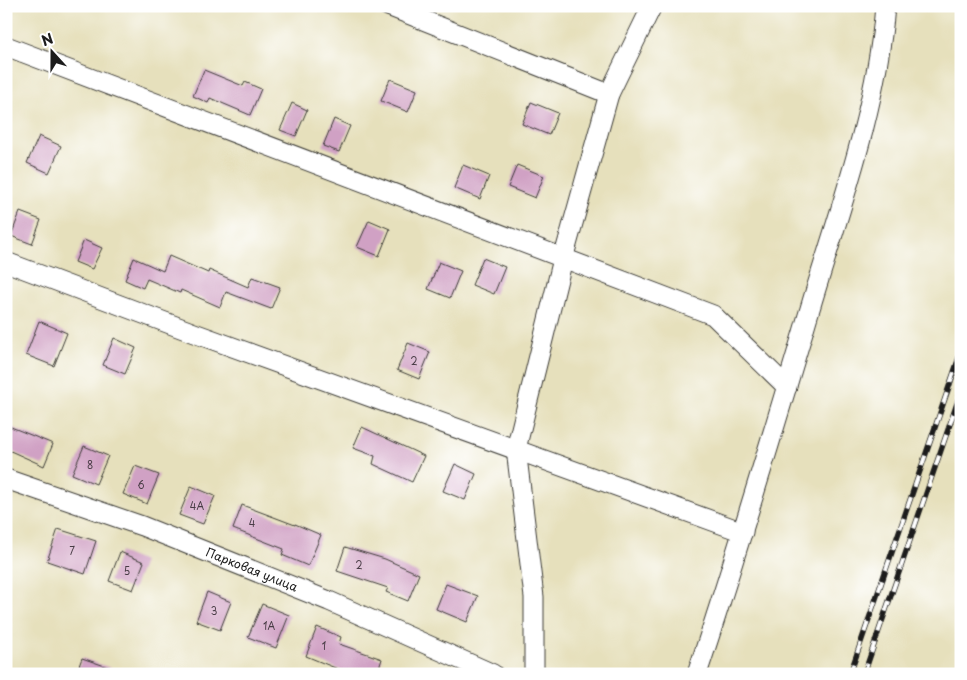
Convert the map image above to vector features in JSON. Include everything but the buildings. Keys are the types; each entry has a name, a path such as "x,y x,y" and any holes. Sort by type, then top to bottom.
{"street":[{"path":"388,6 609,94"},
{"path":"534,674 534,598 516,449 563,258 609,94 652,6"},
{"path":"698,674 842,206 868,108 882,36 885,6"},
{"path":"6,46 713,315 787,387"},
{"path":"6,262 194,333 743,532"},
{"name":"Парковая улица","path":"6,479 142,526 311,594 493,674"}],"railway":[{"path":"850,674 961,352"},
{"path":"864,674 961,392"}]}
